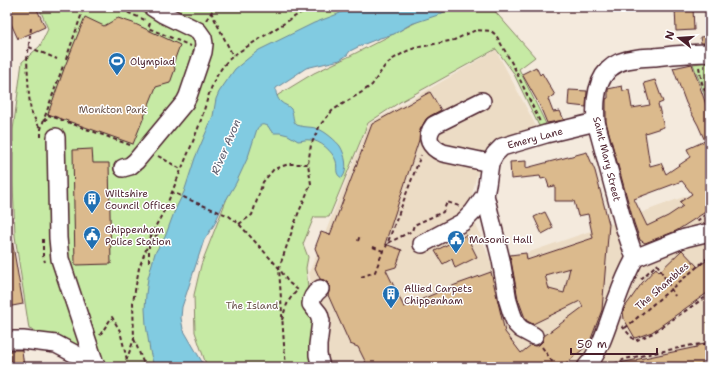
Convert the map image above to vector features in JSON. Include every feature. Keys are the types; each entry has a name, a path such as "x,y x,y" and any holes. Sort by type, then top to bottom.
{"street":[{"path":"123,168 130,166 136,161 185,102 203,52 204,40 200,33 152,7"},
{"name":"Saint Mary Street","path":"635,258 624,226 596,122 595,98 598,87 607,71 614,65 626,60 695,53 707,60"},
{"path":"422,244 463,222 468,218 485,195 488,185 490,163 450,155 437,150 430,143 429,135 431,128 434,125 482,101"},
{"name":"Emery Lane","path":"490,163 495,154 502,147 546,134 596,122"},
{"path":"56,137 58,238 60,260 96,366"},
{"path":"485,195 501,260 508,301 516,324 521,329 534,336"},
{"path":"586,367 603,338 628,272 635,258 685,238 710,232"},
{"path":"320,289 312,298 312,304 319,314 321,322 318,345 320,367"},
{"path":"7,340 23,340 56,344 96,366"}],"path":[{"path":"66,58 82,16 83,7"},
{"path":"115,7 150,22 148,28 203,52"},
{"path":"124,367 134,339 133,302 139,268 153,231 165,210 198,130 210,90 220,71 233,56 310,7"},
{"path":"212,12 233,56"},
{"path":"31,28 27,60 29,96 32,112 41,129 63,66"},
{"path":"286,367 279,268 298,214 311,184 308,164 311,145 320,125 333,110 372,84 384,67 406,51 420,46 454,40 476,30 483,30 491,31 496,35 514,67 546,134"},
{"path":"29,47 57,59"},
{"path":"707,60 699,67 702,83 710,102"},
{"path":"44,119 46,120 48,115 94,132"},
{"path":"361,277 375,272 383,251 388,243 429,135"},
{"path":"239,224 252,215 263,182 274,169 289,164 308,164"},
{"path":"172,192 229,216 239,224 279,268 288,282 298,290 291,297 286,306 282,320"},
{"path":"388,243 412,231 414,225 443,212 447,202 459,206 468,218"},
{"path":"149,262 149,242 162,230"},
{"path":"358,241 360,235"},
{"path":"373,247 383,251"},
{"name":"The Shambles","path":"625,328 710,256"},
{"path":"638,283 657,264 675,296"},
{"path":"610,318 616,320 625,328 635,341 653,333 710,294"},
{"path":"99,336 112,317 120,331 127,361"},
{"path":"534,336 556,367"},
{"path":"134,339 146,367"},
{"path":"608,367 625,359 710,343"}],"shaded area":[{"path":"496,50 537,128 495,141 487,148 478,170 469,207 492,265 611,224 710,187 710,367 325,367 322,340 309,273 369,124"}],"green space":[{"name":"Monkton Park","path":"39,7 358,7 255,54 159,367 101,367 72,344 29,329 15,236 13,130 22,62 40,46 48,29"},
{"name":"The Island","path":"446,7 491,7 535,57 519,69 546,124 539,126 513,72 496,49 400,102 368,123 329,217 314,217 303,244 308,257 306,268 312,328 319,367 207,367 195,332 194,295 201,265 259,116 278,95 314,73"},
{"path":"710,62 710,109 693,64"}],"water":[{"name":"River Avon","path":"350,7 454,7 438,15 411,24 394,34 362,45 350,51 340,60 306,68 276,88 276,94 279,100 291,109 295,124 321,130 330,136 340,146 346,162 344,175 342,178 338,175 336,161 329,150 322,144 308,140 298,141 288,135 274,133 268,126 259,126 248,157 236,183 222,207 214,225 204,240 182,307 181,318 183,329 205,367 154,367 146,325 145,309 148,278 155,253 165,237 175,210 184,192 195,158 213,116 216,99 219,92 235,69 259,50 314,23 338,14"}],"building":[{"path":"7,7 36,7 45,27 18,39 7,15"},
{"path":"675,8 693,8 694,30 676,31"},
{"name":"Olympiad","path":"85,17 104,26 118,18 133,23 180,45 173,64 175,69 170,83 156,87 133,144 48,114 65,66"},
{"path":"709,36 710,43 701,43 700,37"},
{"path":"692,64 710,116 710,209 676,231 645,243 640,240 634,223 606,122 606,99 608,98 608,89 622,86 623,91 629,90 632,108 650,105 644,83 655,80 663,102 658,104 664,127 645,133 650,166 661,163 666,174 691,157 687,149 705,141 686,103 673,68","holes":["682,181 692,194 680,202 683,206 668,216 647,226 634,199"]},
{"path":"536,67 540,75 542,73 555,95 548,99 553,112 560,111 564,120 547,123 539,104 522,74"},
{"path":"569,90 587,91 586,107 568,105"},
{"path":"430,92 441,110 426,119 420,130 419,140 385,244 402,250 396,267 386,270 404,307 455,285 491,272 505,332 521,353 531,345 539,345 543,341 544,336 583,307 580,301 533,324 527,321 518,299 510,255 526,253 527,260 593,238 588,214 578,216 574,201 555,201 555,186 549,187 546,178 541,179 540,176 511,179 510,162 526,161 526,168 587,152 595,171 609,224 602,310 589,344 562,367 368,367 358,347 350,344 328,295 330,288 328,283 320,279 315,268 319,258 315,248 321,232 330,235 372,124","holes":["570,268 564,293 549,289 545,275"]},
{"name":"Wiltshire Council Offices","path":"92,149 93,163 109,163 111,264 75,265 73,150"},
{"path":"545,212 553,228 542,234 534,217"},
{"name":"Masonic Hall","path":"466,235 477,257 455,268 452,259 443,264 435,251"},
{"path":"12,240 23,304 7,307 7,241"},
{"path":"682,250 698,267 710,258 710,291 652,332 635,338 624,319 623,312 625,307 642,283 656,268 659,272"},
{"path":"710,344 710,367 621,367 620,363 697,347 697,345"},
{"path":"7,350 22,350 24,367 11,367 10,356 7,356"}],"place":[{"name":"Olympiad","path":"117,76"},
{"name":"Wiltshire Council Offices","path":"92,214"},
{"name":"Chippenham Police Station","path":"92,250"},
{"name":"Masonic Hall","path":"456,254"},
{"name":"Allied Carpets Chippenham","path":"391,309"}]}
